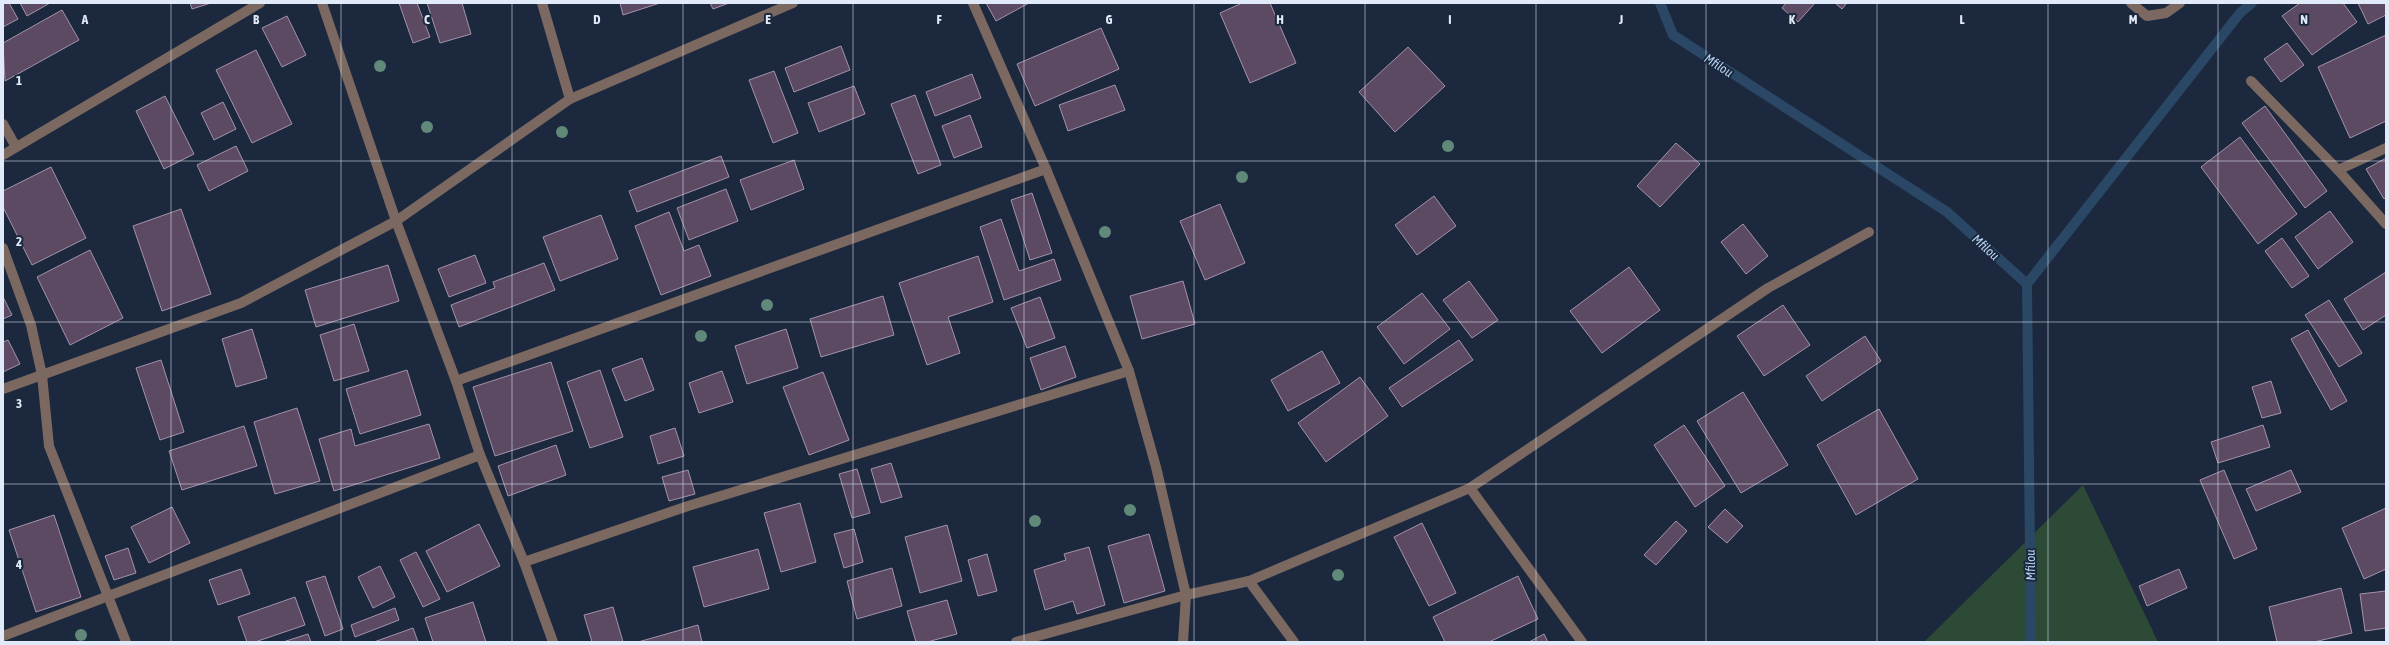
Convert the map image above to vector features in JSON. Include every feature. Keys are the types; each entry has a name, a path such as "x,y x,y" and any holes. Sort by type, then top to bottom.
{"street":[{"path":"3,155 260,3"},
{"path":"322,3 396,221 456,381 480,455 524,562 553,642"},
{"path":"542,3 570,99"},
{"path":"3,389 241,303 396,221 570,99 793,3"},
{"path":"973,3 1046,169 1129,371 1156,467 1186,595 1183,642"},
{"path":"2131,3 2147,16 2166,13 2180,3"},
{"path":"2251,81 2338,170 2386,224"},
{"path":"3,124 16,147"},
{"path":"2338,170 2386,148"},
{"path":"456,381 1046,169"},
{"path":"1016,642 1186,595 1249,581 1470,488 1768,288 1869,232"},
{"path":"3,248 31,325 42,375 49,446 126,642"},
{"path":"524,562 688,506 1129,371"},
{"path":"3,636 480,455"},
{"path":"1470,488 1582,642"},
{"path":"1249,581 1294,642"}],"green space":[{"path":"2083,485 2158,642 1924,642"}],"building":[{"path":"3,3 9,3 18,19 3,27"},
{"path":"20,3 50,3 27,16"},
{"path":"190,3 211,3 192,9"},
{"path":"399,3 417,3 430,37 413,43"},
{"path":"427,3 462,3 471,34 440,43"},
{"path":"620,3 660,3 623,15"},
{"path":"710,3 729,3 713,9"},
{"path":"986,3 1029,3 996,21"},
{"path":"1242,3 1270,3 1296,63 1250,83 1220,13"},
{"path":"1786,3 1815,3 1798,22 1782,8"},
{"path":"1835,3 1847,3 1842,9"},
{"path":"2300,3 2343,3 2357,22 2312,55 2282,16"},
{"path":"2358,3 2386,3 2386,15 2368,24"},
{"path":"62,10 79,40 5,81 3,43"},
{"path":"287,16 306,55 282,67 262,28"},
{"path":"1101,28 1119,69 1035,106 1017,64"},
{"path":"2386,35 2386,121 2350,138 2318,67"},
{"path":"2287,43 2304,65 2281,82 2264,59"},
{"path":"841,46 850,70 794,92 785,68"},
{"path":"1408,47 1445,86 1395,132 1359,92"},
{"path":"256,50 292,124 252,143 216,70"},
{"path":"774,71 798,133 773,143 749,80"},
{"path":"972,74 981,98 935,116 926,92"},
{"path":"1115,85 1125,110 1068,131 1059,105"},
{"path":"854,86 865,114 819,132 808,103"},
{"path":"915,95 941,165 918,174 891,104"},
{"path":"165,96 194,154 164,169 136,111"},
{"path":"223,102 236,129 214,140 201,113"},
{"path":"2265,106 2327,191 2305,208 2242,123"},
{"path":"970,115 982,147 954,158 942,126"},
{"path":"2240,137 2297,214 2258,244 2201,167"},
{"path":"1676,143 1700,164 1660,207 1637,186"},
{"path":"236,146 248,171 209,191 197,165"},
{"path":"721,156 729,177 637,212 629,191"},
{"path":"2386,158 2386,197 2384,199 2366,169"},
{"path":"794,160 804,189 751,210 740,180"},
{"path":"51,167 86,238 32,265 3,207 3,191"},
{"path":"726,189 738,221 689,240 677,208"},
{"path":"1032,193 1052,253 1030,260 1011,200"},
{"path":"1434,196 1456,226 1417,255 1395,225"},
{"path":"1220,204 1245,263 1205,280 1180,221"},
{"path":"181,209 211,294 162,311 133,226"},
{"path":"2330,211 2353,242 2318,269 2295,237"},
{"path":"669,212 684,251 699,245 711,276 661,295 635,226"},
{"path":"601,215 618,259 560,281 543,237"},
{"path":"1001,219 1019,271 1054,259 1061,280 1004,300 980,227"},
{"path":"1743,224 1768,256 1746,274 1721,242"},
{"path":"2282,238 2309,276 2292,288 2265,251"},
{"path":"90,250 123,318 70,345 37,277"},
{"path":"475,255 486,283 449,297 438,269"},
{"path":"978,256 993,302 948,317 960,353 927,365 899,283"},
{"path":"544,263 555,290 459,327 451,305 495,288 493,282"},
{"path":"388,265 399,301 316,327 305,290"},
{"path":"1629,267 1660,310 1602,353 1570,311"},
{"path":"2386,272 2386,315 2363,330 2344,299"},
{"path":"1183,281 1195,324 1142,339 1130,296"},
{"path":"1469,281 1498,320 1472,338 1443,300"},
{"path":"1422,293 1450,329 1404,364 1377,327"},
{"path":"883,296 894,335 821,357 810,319"},
{"path":"3,297 12,315 3,319"},
{"path":"1040,297 1055,338 1027,348 1011,308"},
{"path":"2329,300 2362,353 2339,367 2305,315"},
{"path":"1783,305 1810,345 1764,376 1737,336"},
{"path":"354,324 369,371 334,381 320,335"},
{"path":"252,329 267,378 236,387 222,339"},
{"path":"786,329 798,368 747,384 735,346"},
{"path":"2308,330 2347,401 2331,410 2291,339"},
{"path":"1865,336 1881,361 1822,401 1806,376"},
{"path":"8,340 20,364 3,372 3,342"},
{"path":"1459,340 1473,360 1402,407 1389,388"},
{"path":"1065,346 1076,377 1041,390 1030,358"},
{"path":"1322,351 1340,383 1288,411 1271,380"},
{"path":"642,358 654,390 625,401 612,369"},
{"path":"161,360 184,432 160,440 136,368"},
{"path":"551,362 573,431 495,456 473,387"},
{"path":"407,370 421,415 360,434 346,389"},
{"path":"600,370 623,437 590,448 567,382"},
{"path":"722,371 733,402 699,413 689,383"},
{"path":"823,372 849,440 809,455 783,387"},
{"path":"1360,377 1388,416 1326,462 1298,423"},
{"path":"2271,381 2281,413 2262,418 2252,387"},
{"path":"1743,392 1788,465 1741,493 1697,421"},
{"path":"297,408 320,481 275,494 254,422"},
{"path":"1879,409 1918,479 1856,515 1817,445"},
{"path":"429,424 440,458 334,491 319,439 351,429 355,446"},
{"path":"1684,425 1725,486 1695,507 1654,445"},
{"path":"2263,425 2270,447 2218,463 2211,442"},
{"path":"244,426 257,466 182,490 169,451"},
{"path":"675,428 684,456 658,464 650,436"},
{"path":"556,445 566,475 508,496 498,466"},
{"path":"891,463 902,497 881,503 871,469"},
{"path":"857,469 870,513 852,518 839,474"},
{"path":"688,470 695,494 669,501 662,477"},
{"path":"2224,470 2257,549 2234,559 2200,480"},
{"path":"2291,470 2301,492 2256,511 2246,489"},
{"path":"800,503 816,562 781,572 764,513"},
{"path":"172,507 190,543 149,563 131,527"},
{"path":"2386,508 2386,569 2364,579 2342,528"},
{"path":"1725,509 1743,526 1727,543 1708,527"},
{"path":"54,515 81,597 36,612 9,530"},
{"path":"1676,521 1687,531 1656,565 1644,555"},
{"path":"1422,523 1456,593 1429,606 1394,537"},
{"path":"479,524 500,566 447,592 426,551"},
{"path":"947,525 962,581 920,593 905,537"},
{"path":"854,529 863,562 844,568 834,534"},
{"path":"1149,534 1165,591 1124,603 1108,546"},
{"path":"1089,547 1105,605 1077,614 1073,601 1045,610 1034,570 1066,560 1064,554"},
{"path":"128,548 136,573 114,580 105,556"},
{"path":"758,549 769,589 704,607 693,567"},
{"path":"416,552 440,599 423,607 400,560"},
{"path":"987,554 997,591 978,596 968,560"},
{"path":"380,566 395,597 373,608 358,577"},
{"path":"892,568 902,606 857,619 847,581"},
{"path":"241,569 250,594 218,605 209,580"},
{"path":"2179,569 2187,588 2147,606 2139,586"},
{"path":"325,576 343,629 325,636 306,582"},
{"path":"1518,576 1538,619 1489,642 1445,642 1433,617"},
{"path":"2341,588 2352,633 2314,642 2277,642 2269,607"},
{"path":"2386,591 2386,628 2365,631 2360,594"},
{"path":"295,597 305,625 255,642 247,642 238,617"},
{"path":"947,600 957,634 927,642 916,642 907,611"},
{"path":"473,602 486,642 433,642 425,618"},
{"path":"613,607 623,642 592,642 584,615"},
{"path":"395,608 399,620 355,637 351,625"},
{"path":"698,625 702,642 638,642"},
{"path":"413,628 418,642 374,642"},
{"path":"308,634 311,642 283,642"},
{"path":"1544,634 1548,642 1529,642"}],"waterway":[{"name":"Mfilou","path":"1660,3 1673,35 1947,212 2027,284 2031,642"},
{"path":"2027,284 2240,13 2252,3"}]}
